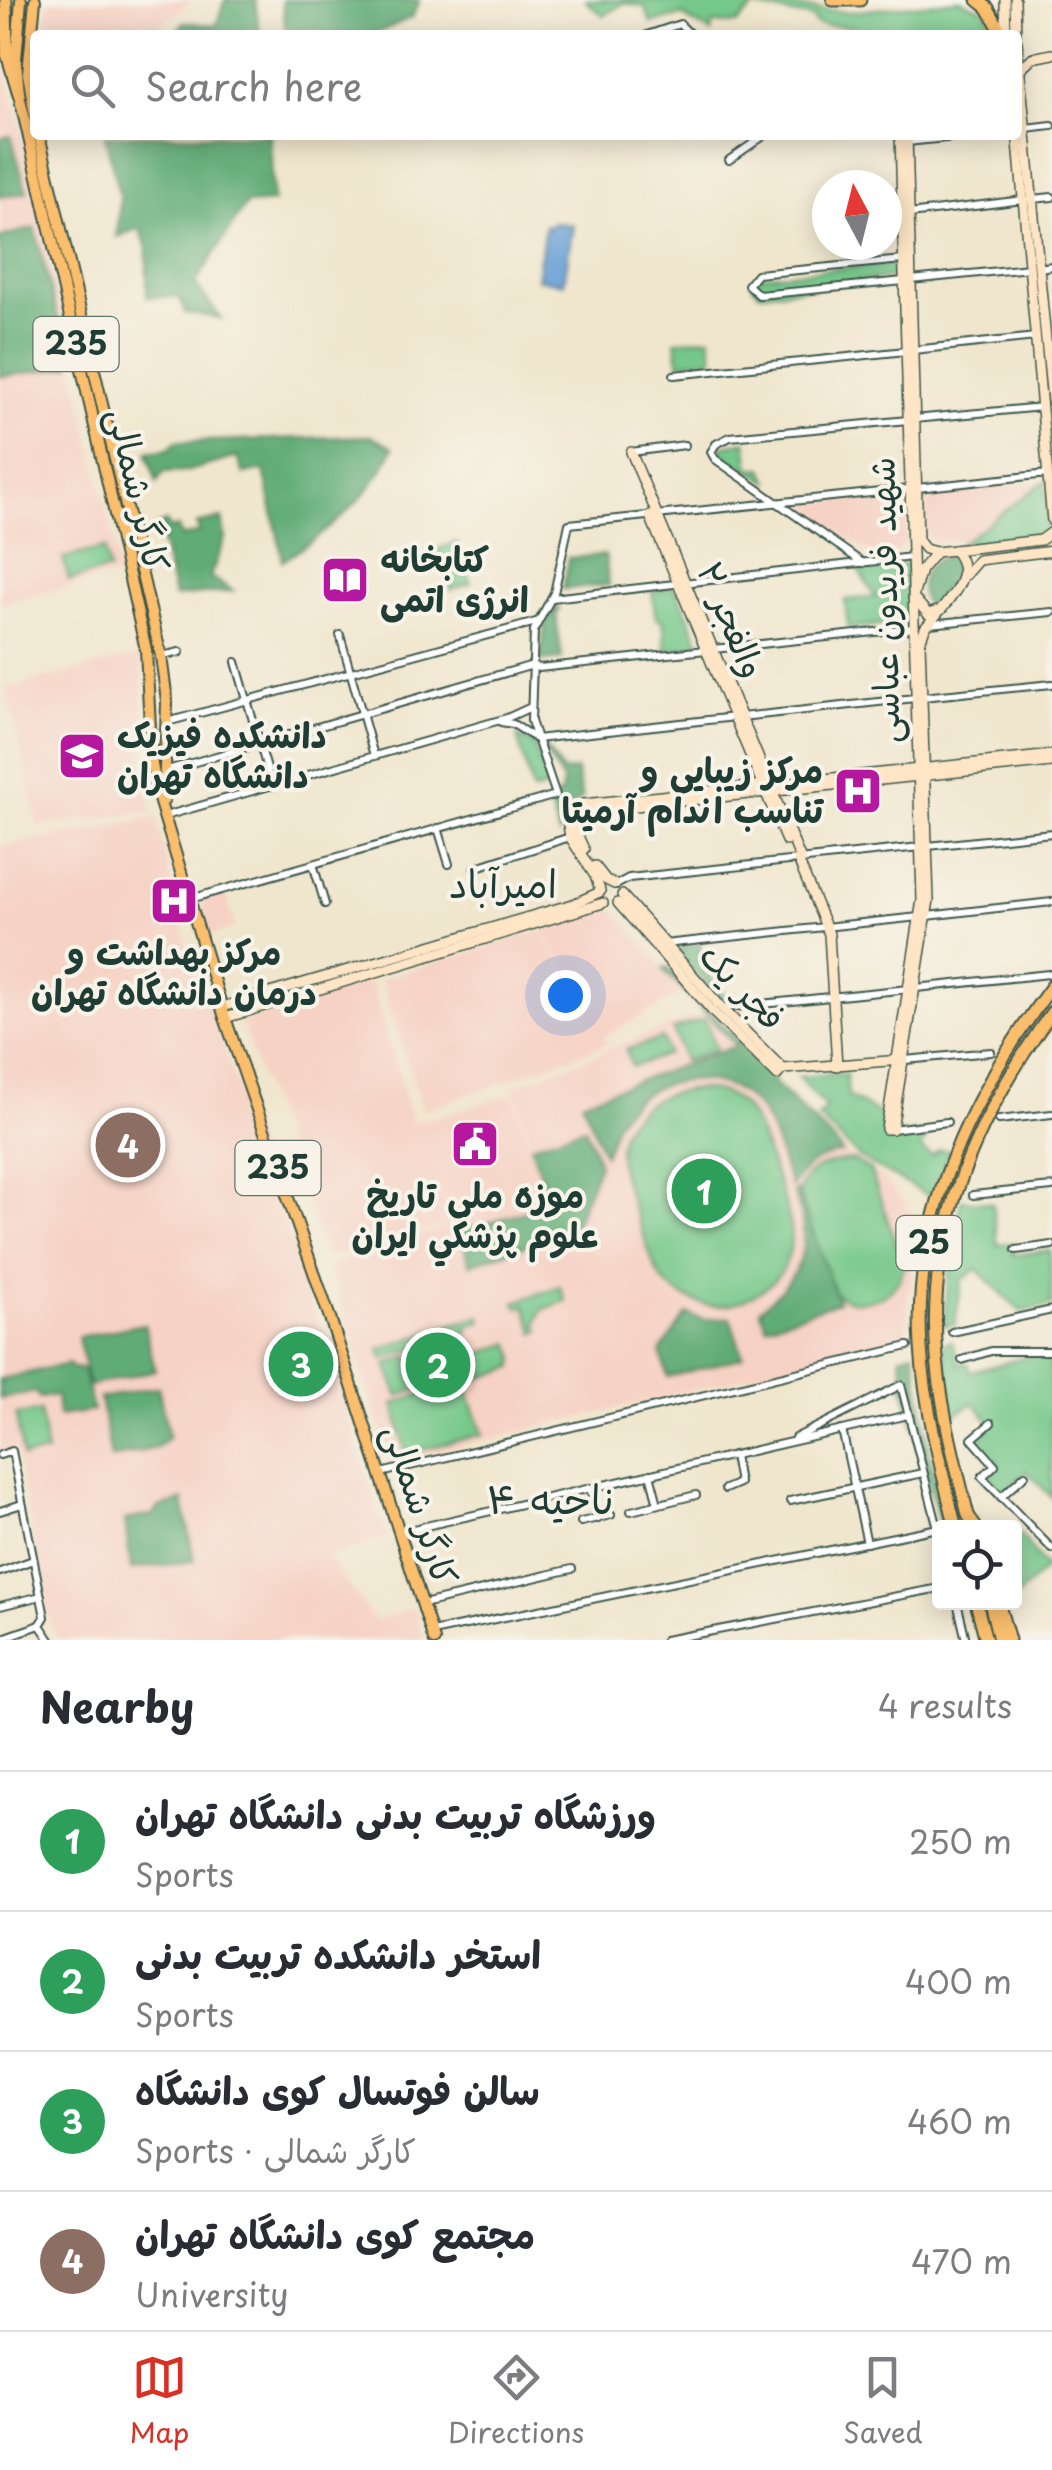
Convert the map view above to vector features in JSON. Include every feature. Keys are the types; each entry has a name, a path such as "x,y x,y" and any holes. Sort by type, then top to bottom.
{"highway":[{"path":"6,0 7,54 19,94"},
{"path":"833,0 860,0"},
{"path":"978,0 988,8 1001,30"},
{"name":"25","path":"954,1520 924,1382 920,1322 926,1257 941,1188 970,1116 999,1061 1051,980"},
{"name":"25","path":"971,1520 951,1448 938,1370 940,1264 966,1159 1015,1064 1052,1012"},
{"path":"977,1610 982,1640"},
{"path":"992,1610 999,1640"},
{"path":"1000,1610 1009,1640"}],"main road":[{"name":"کارگر شمالی","path":"21,0 16,60 19,94 30,134"},
{"path":"32,30 35,0"},
{"path":"30,53 30,86"},
{"name":"کارگر شمالی","path":"32,140 161,656 166,816"},
{"name":"کارگر شمالی","path":"39,140 146,650 155,786 224,1013 382,1474 433,1636"},
{"path":"152,739 157,743 165,740"}],"street":[{"path":"1004,0 1004,30"},
{"path":"1015,0 1016,30"},
{"path":"662,30 680,24 686,30"},
{"path":"1022,43 1036,53 1052,52"},
{"path":"1022,67 1036,53"},
{"path":"1052,126 1022,130 1034,268 1052,400"},
{"path":"729,160 758,140"},
{"name":"شهید فریدون عباسی","path":"904,140 913,628 918,698"},
{"path":"905,214 1052,198"},
{"path":"906,259 757,274 748,286 758,295 1052,266"},
{"path":"674,375 1044,337"},
{"path":"1044,337 1042,407 1052,520"},
{"path":"862,563 713,456 714,447 726,438 1042,407"},
{"name":"والفجر ۲","path":"686,445 631,452 654,516 826,926 837,1066"},
{"path":"189,900 556,795 536,738 531,707 533,665 536,622 552,598 571,523 1048,474"},
{"name":"شهید فریدون عباسی","path":"913,489 918,540 925,550 936,552"},
{"path":"938,613 924,612 913,597 921,570 936,552 1048,536"},
{"path":"954,550 964,566 963,578"},
{"path":"963,578 978,560 1052,551"},
{"path":"552,598 912,558"},
{"name":"شهید فریدون عباسی","path":"892,1130 923,916 920,642 928,624 963,578"},
{"path":"928,624 1052,612"},
{"path":"166,722 536,622"},
{"path":"162,772 533,665 539,668 913,628"},
{"path":"340,635 374,756"},
{"path":"161,656 180,652"},
{"path":"236,662 272,786"},
{"path":"495,721 513,724 536,738 1052,684"},
{"path":"166,816 495,721 531,707"},
{"path":"620,899 611,906 601,895 596,876 570,837 572,812 584,804 1052,758"},
{"name":"فجر یک","path":"768,788 583,813 576,829 581,845 606,880 615,884 620,899 777,1075 783,1069 837,1066"},
{"path":"438,828 450,864"},
{"path":"224,1013 601,895 606,884 629,878 1052,833"},
{"path":"474,868 570,837"},
{"path":"313,864 326,904"},
{"path":"659,946 1052,902"},
{"path":"718,1011 912,988 1051,980"},
{"path":"837,1066 991,1052"},
{"path":"1000,1120 1052,1114"},
{"path":"892,1130 947,1122"},
{"path":"973,1195 1052,1187"},
{"path":"1016,1250 1052,1246"},
{"path":"952,1332 1052,1310"},
{"path":"382,1474 908,1346"},
{"path":"962,1360 991,1350 1052,1350"},
{"path":"784,1444 901,1386 936,1520"},
{"path":"400,1532 908,1415"},
{"path":"991,1423 972,1439 995,1465 982,1477 1052,1549"},
{"path":"842,1430 867,1543"},
{"path":"0,1455 12,1451 45,1618 40,1625 0,1640"},
{"path":"725,1489 740,1483 734,1455"},
{"path":"790,1501 923,1472"},
{"path":"650,1474 658,1504"},
{"path":"1001,1497 1025,1475"},
{"path":"590,1488 598,1518"},
{"path":"632,1510 696,1495"},
{"path":"0,1512 22,1504"},
{"path":"581,1522 611,1516"},
{"path":"433,1636 867,1543 932,1533"},
{"path":"0,1572 34,1560"},
{"path":"423,1604 572,1570"},
{"path":"665,1640 932,1590"},
{"path":"0,1606 41,1596"},
{"path":"959,1610 966,1640"},
{"path":"40,1625 50,1640"}],"shaded area":[{"path":"49,0 191,0 156,30 43,30"},
{"path":"0,46 121,574 0,604"},
{"path":"1045,481 966,540 934,543 928,537 925,493"},
{"path":"903,494 907,544 899,545 900,551 873,554 798,505"},
{"name":"دانشکده فیزیک دانشگاه تهران","path":"142,655 144,772 152,811 38,826 6,688"},
{"path":"156,817 185,936 387,1537 328,1557 375,1621 414,1607 423,1640 59,1640 49,1619 15,1448 0,1453 0,847"},
{"path":"226,894 235,928 210,936 201,901"},
{"path":"613,909 684,992 604,1037 608,1044 423,1111 381,979 540,931 582,1000 542,930"},
{"path":"370,981 413,1123 514,1094 545,1193 514,1086 703,1013 853,1158 887,1182 920,1223 908,1298 907,1338 391,1463 329,1266 487,1212 327,1259 240,1021"}],"green space":[{"path":"225,0 255,0 259,30 179,29 184,22 216,26"},
{"path":"282,0 419,0 412,17 384,30 285,30"},
{"path":"585,0 764,0 850,12 959,0 983,9 997,30 862,30 820,25 814,18 754,7 737,24 713,24 712,30 682,15 651,23 645,7 624,3 603,16"},
{"path":"11,136 27,192 0,197 0,138"},
{"path":"106,140 270,140 273,202 246,204 195,284 221,318 185,313 180,297 147,297 147,246 139,228 117,237 120,198"},
{"path":"35,228 70,366 0,377 0,237"},
{"path":"894,263 899,272 890,278 760,293 752,285 758,276"},
{"path":"710,337 713,359 679,363 676,341"},
{"path":"371,436 393,448 374,482 331,526 283,561 264,470 244,474 237,457 188,471 163,472 157,482 147,452 169,449 176,442"},
{"path":"746,441 750,469 763,468 769,482 720,453 721,447"},
{"path":"1045,481 1049,532 959,545"},
{"path":"222,518 225,538 210,577 233,591 174,597 158,526 166,522 170,529 178,527 181,537 199,533 197,524"},
{"path":"457,542 471,583 451,590 437,549"},
{"path":"104,548 109,570 69,580 63,558"},
{"path":"605,555 609,585 563,589 568,558"},
{"path":"948,557 961,566 932,606 927,607 921,591 923,576 932,563"},
{"path":"909,564 910,623 848,628 845,600 875,597 858,569"},
{"path":"676,587 701,646 666,650 663,620 656,618 652,591"},
{"path":"555,608 559,609 556,616 562,659 541,661 544,627"},
{"path":"517,737 533,742 549,787 533,792"},
{"path":"544,746 563,772 576,770 582,799 568,808 559,834 549,803 561,793 563,781"},
{"path":"700,943 703,967 729,999 721,1001 674,949"},
{"path":"667,967 842,1153 812,1163 791,1187 768,1123 749,1099 732,1088 691,1081 650,1091 632,1103 618,1119 604,1155 582,1101 736,1046 663,969"},
{"path":"705,1019 716,1050 684,1061 673,1029"},
{"path":"662,1038 668,1054 632,1067 626,1050"},
{"path":"846,1073 848,1096 886,1118 883,1127 888,1139 894,1135 929,1133 921,1149 932,1156 939,1150 949,1150 934,1199 860,1158 818,1117 826,1108 798,1077"},
{"path":"701,1089 732,1097 753,1119 782,1193 790,1229 786,1262 777,1277 752,1296 719,1306 682,1296 660,1276 626,1190 619,1152 621,1137 635,1113 659,1098"},
{"path":"585,1127 599,1164 572,1230 470,1264 460,1232 549,1203 531,1145"},
{"path":"853,1160 870,1170 904,1265 895,1286 865,1301 843,1298 834,1292 799,1193 812,1172 827,1164"},
{"path":"797,1190 838,1302 766,1326 760,1309 786,1284 801,1257 803,1227 793,1192"},
{"path":"961,1200 992,1203 998,1245 1012,1243 1014,1255 1050,1250 1052,1305 1021,1312 977,1269 962,1280 955,1324 944,1326"},
{"path":"560,1286 566,1301 542,1310 537,1323 540,1331 535,1333 525,1306 518,1308 515,1302"},
{"path":"687,1314 705,1320 730,1317 743,1357 668,1377 660,1352"},
{"path":"480,1315 482,1321 466,1327 468,1332 463,1334 468,1349 473,1348 476,1355 510,1343 514,1367 470,1382 450,1325"},
{"path":"144,1324 155,1370 89,1386 78,1337"},
{"path":"447,1326 451,1336 383,1359 380,1349"},
{"path":"952,1341 959,1364 968,1363 970,1372 1030,1356 1050,1357 1052,1498 1027,1471 1002,1494 986,1478 999,1464 976,1441 993,1425 974,1403 952,1416 944,1343"},
{"path":"321,1347 327,1367 281,1381 275,1360"},
{"path":"914,1352 930,1454 947,1520 938,1520 902,1380 905,1377 900,1356"},
{"path":"409,1356 421,1388 398,1396 387,1364"},
{"path":"69,1364 83,1369 93,1411 58,1416 56,1395 39,1398 36,1392 0,1399 0,1379"},
{"path":"463,1379 483,1434 406,1454 394,1404"},
{"path":"158,1387 169,1437 156,1448 111,1458 100,1398"},
{"path":"40,1411 47,1453 23,1457 16,1415"},
{"path":"183,1500 194,1561 131,1569 125,1520 153,1515 157,1508"},
{"path":"1022,1537 1046,1568 1022,1591"}],"water":[{"path":"545,225 573,225 564,283 537,279"}],"place":[{"name":"کتابخانه انرژی اتمی","path":"345,580"},
{"name":"دانشکده فیزیک دانشگاه تهران","path":"82,756"},
{"name":"مرکز زیبایی و تناسب اندام آرمیتا","path":"858,791"},
{"name":"مرکز بهداشت و درمان دانشگاه تهران","path":"174,901"},
{"name":"موزه ملي تاريخ علوم پزشكي ايران","path":"475,1144"},
{"name":"مجتمع کوی دانشگاه تهران","path":"128,1145"},
{"name":"ورزشگاه تربیت بدنی دانشگاه تهران","path":"704,1191"},
{"name":"سالن فوتسال کوی دانشگاه","path":"301,1364"},
{"name":"استخر دانشکده تربیت بدنی","path":"438,1365"}],"district":[{"name":"امیرآباد","path":"503,885"},
{"name":"ناحیه ۴","path":"550,1500"}]}
